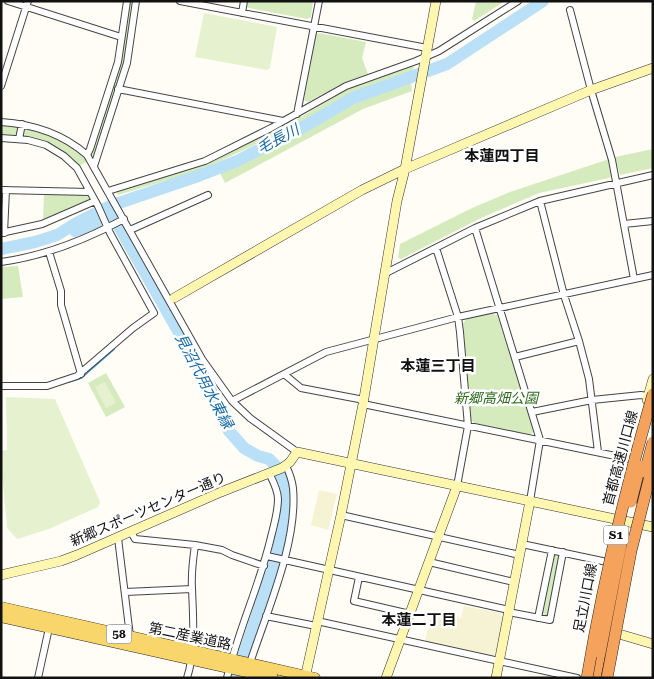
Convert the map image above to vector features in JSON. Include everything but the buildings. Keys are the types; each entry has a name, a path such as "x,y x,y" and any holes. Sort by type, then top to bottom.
{"highway":[{"name":"首都高速川口線","path":"585,678 613,547 651,396"},
{"path":"601,678 603,653 624,530 653,417"},
{"path":"595,678 603,653 627,543 653,442"},
{"name":"S1","path":"607,678 629,561 653,464"}],"main road":[{"name":"第二産業道路","path":"1,607 130,636 273,678"},
{"name":"第二産業道路","path":"1,617 192,655"},
{"name":"第二産業道路","path":"239,668 308,677"}],"street":[{"path":"8,1 27,4 122,37"},
{"path":"86,155 90,149 118,62 127,1"},
{"path":"94,166 127,63 136,1"},
{"path":"180,1 314,27 425,57"},
{"path":"242,13 244,1"},
{"path":"297,114 319,1"},
{"path":"308,677 316,624 341,515 363,402 384,274 436,1"},
{"path":"108,190 204,161 283,122 346,86 439,51 518,1"},
{"path":"1,86 27,4"},
{"path":"570,10 618,183 634,279"},
{"path":"172,299 362,190 591,90 653,68"},
{"path":"118,89 283,122"},
{"path":"1,122 22,124 60,136 74,144 86,155 108,190 119,210 122,220 172,299 202,359 232,401 262,427 297,452 351,465 653,527"},
{"path":"19,139 22,124"},
{"path":"1,138 28,140 46,146 64,156 77,168 109,225 154,313 133,328 81,374 47,386 1,386"},
{"path":"384,274 476,228 540,201 653,176"},
{"path":"90,192 3,190 3,233 57,219 96,203"},
{"path":"130,230 208,195"},
{"path":"540,201 564,295 589,379 598,452"},
{"path":"1,262 49,252 122,220"},
{"path":"624,224 653,221"},
{"path":"476,228 540,440 496,678"},
{"path":"386,678 456,486 468,426 458,317 436,248"},
{"path":"49,252 61,291 62,305 81,374"},
{"path":"232,401 326,352 458,317 653,275"},
{"path":"515,357 579,341"},
{"path":"284,374 301,388 468,426 630,459"},
{"name":"足立川口線","path":"585,678 616,519 630,459 651,396 653,379"},
{"path":"532,412 592,400 651,396"},
{"name":"新郷スポーツセンター通り","path":"1,575 61,561 118,538 221,492 284,467 297,452"},
{"path":"239,668 266,616 278,584 292,522 293,486 284,467"},
{"path":"239,668 264,566 269,557 278,498 271,472"},
{"path":"612,678 619,634 653,481"},
{"path":"341,515 520,555"},
{"path":"131,532 135,539 195,545 222,550 264,566"},
{"path":"118,538 130,636"},
{"path":"522,544 607,562"},
{"path":"187,678 192,655 194,610 192,589 195,545"},
{"path":"538,618 552,550"},
{"path":"269,557 550,620 563,552"},
{"path":"429,562 514,582"},
{"path":"359,577 354,602 410,614"},
{"path":"125,592 192,589"},
{"path":"266,616 401,639 577,678"},
{"path":"38,678 49,628"},
{"path":"619,634 653,644"}],"shaded area":[{"path":"319,490 337,494 328,530 311,525"},
{"path":"464,606 500,613 503,618 496,653 492,656 425,642 431,611 461,618"}],"green space":[{"path":"130,1 135,1 125,62 95,158 91,155 120,62"},
{"path":"248,1 313,1 311,17 307,19 249,8 247,7"},
{"path":"476,1 505,1 474,21 472,19"},
{"path":"204,13 277,27 270,68 267,70 195,57"},
{"path":"316,34 366,42 362,58 368,74 345,82 308,102 304,100"},
{"path":"412,66 414,67 413,73 353,94 299,124 201,170 118,195 117,192 206,163 294,121 350,88"},
{"path":"411,81 412,91 363,109 225,183 220,173 241,165 346,107"},
{"path":"1,124 30,128 50,134 68,142 88,161 79,166 52,147 35,139 1,134"},
{"path":"653,149 653,168 620,175 615,157"},
{"path":"609,159 612,175 609,178 539,193 481,218 401,259 398,258 400,244 472,208 510,192"},
{"path":"44,193 88,194 90,201 43,219"},
{"path":"18,266 23,297 1,299 1,267"},
{"name":"新郷高畑公園","path":"493,314 498,316 534,431 530,435 474,423 471,420 463,324 466,319"},
{"path":"106,373 125,407 106,417 88,383"},
{"path":"105,382 116,403 106,408 95,387"},
{"path":"6,397 55,399 100,502 98,507 49,529 17,539 7,528 1,460 1,451 7,450"},
{"path":"555,553 560,555 548,617 541,616"}],"waterway":[{"name":"毛長川","path":"1,249 57,235 110,206 237,161 300,129 353,98 447,64 543,1"},
{"name":"見沼代用水東縁","path":"75,231 113,216 208,384 229,431 244,448 258,456 269,459 275,465 285,483 285,509 277,556 236,678"},
{"path":"68,382 81,378 114,349"}],"district":[{"name":"本蓮四丁目","path":"502,156"},
{"name":"本蓮三丁目","path":"438,366"},
{"name":"本蓮二丁目","path":"419,620"}]}
